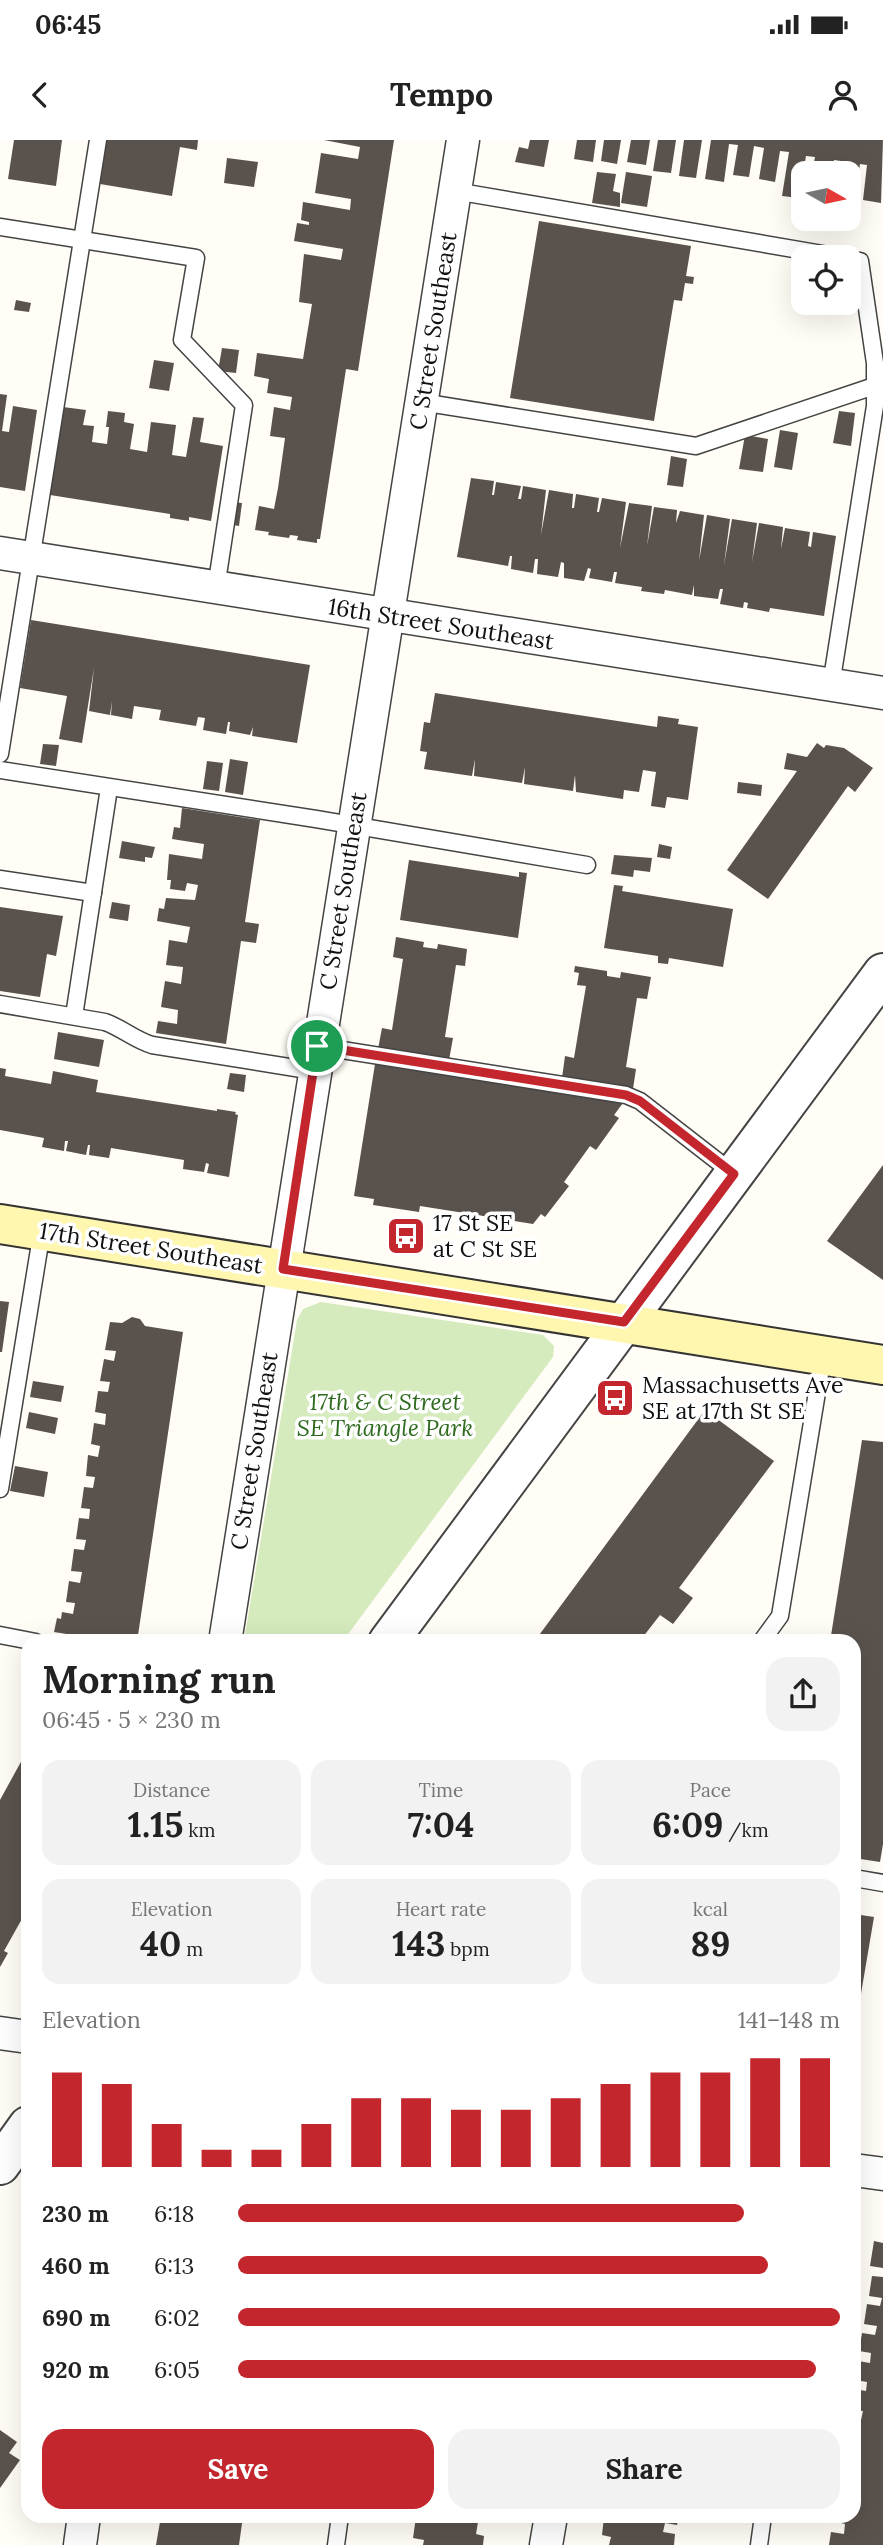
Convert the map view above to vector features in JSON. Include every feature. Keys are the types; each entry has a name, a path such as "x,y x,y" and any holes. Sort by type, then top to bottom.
{"main road":[{"name":"17th Street Southeast","path":"0,1224 883,1365"}],"street":[{"name":"C Street Southeast","path":"226,1634 463,140"},
{"name":"16th Street Southeast","path":"0,553 883,693"},
{"path":"394,1634 883,973"},
{"path":"0,2033 21,2036"},
{"path":"0,2165 21,2136"},
{"path":"861,2170 883,2174"},
{"path":"79,2545 83,2523"},
{"path":"546,2545 550,2523"}],"lane":[{"path":"0,754 98,140"},
{"path":"455,191 791,249"},
{"path":"0,227 196,258 182,340 244,405 216,588"},
{"path":"831,685 879,384 861,267"},
{"path":"421,402 696,446 879,384"},
{"path":"0,771 354,825 587,865"},
{"path":"74,1016 109,788"},
{"path":"0,879 93,893"},
{"path":"0,1004 74,1016 117,1027 140,1042 152,1045 316,1059 626,1095 640,1101 734,1174"},
{"path":"0,1489 42,1231"},
{"path":"767,1634 780,1616 823,1355"},
{"path":"0,1636 21,1640"},
{"path":"861,1879 883,1883"},
{"path":"336,2545 339,2523"},
{"path":"759,2545 762,2523"}],"green space":[{"name":"17th & C Street SE Triangle Park","path":"321,1302 543,1335 554,1346 553,1357 348,1634 245,1634 297,1320 303,1309"}],"building":[{"path":"14,140 62,140 56,186 8,179"},
{"path":"106,140 198,140 197,150 180,147 172,196 100,184"},
{"path":"324,140 394,140 358,371 346,369 320,539 317,539 317,543 297,540 298,536 290,535 289,538 255,530 259,506 274,509 278,488 285,438 270,436 274,407 290,410 292,397 267,393 269,379 254,376 257,353 303,359 312,304 299,302 304,254 341,260 343,249 294,241 297,223 309,225 309,222 301,220 303,202 350,210 351,199 315,193 321,153 358,159 360,147"},
{"path":"530,140 549,140 544,167 515,162 519,147 528,149"},
{"path":"577,140 596,140 593,162 574,159"},
{"path":"604,140 621,140 617,164 601,161"},
{"path":"631,140 650,140 646,165 627,162"},
{"path":"658,140 676,140 671,173 653,171"},
{"path":"684,140 702,140 696,178 679,176"},
{"path":"711,140 883,140 881,203 863,200 867,165 861,164 861,161 814,161 815,157 806,156 805,161 791,161 791,197 782,196 789,152 780,151 775,182 759,179 764,148 754,146 749,177 733,175 738,145 729,144 724,182 705,179"},
{"path":"227,158 258,162 254,187 224,183"},
{"path":"597,172 616,174 613,191 620,193 620,207 592,203"},
{"path":"626,172 652,176 647,207 621,203"},
{"path":"539,221 691,246 686,276 694,277 693,284 685,283 682,301 674,300 654,421 510,398"},
{"path":"16,300 31,303 29,312 14,310"},
{"path":"222,348 239,350 236,373 218,371"},
{"path":"154,360 174,363 169,391 149,388"},
{"path":"0,394 7,395 2,431 9,432 13,406 37,410 25,491 0,487"},
{"path":"63,407 86,410 83,425 94,426 92,442 107,444 108,411 125,413 124,422 134,424 130,449 147,452 151,422 176,425 172,455 186,457 193,417 204,418 200,442 223,446 211,521 189,517 189,521 170,518 170,514 50,495"},
{"path":"839,411 855,413 851,446 833,443"},
{"path":"780,430 798,433 792,470 774,467"},
{"path":"745,435 768,439 763,472 739,469"},
{"path":"671,456 687,459 683,487 667,485"},
{"path":"471,478 494,481 492,495 496,482 521,486 518,499 521,499 523,486 546,490 541,535 549,490 573,494 572,508 576,494 599,498 597,512 602,498 626,502 620,548 629,503 652,506 647,546 654,507 677,510 676,523 680,511 704,515 699,561 707,515 730,519 724,565 732,519 757,523 752,562 759,523 783,527 781,549 785,528 810,532 808,546 811,547 813,532 836,536 824,616 770,608 769,612 747,608 748,603 744,602 743,608 720,604 723,589 720,589 718,599 694,596 694,585 692,595 665,590 664,594 641,591 642,587 615,583 617,572 614,572 612,582 589,578 591,569 588,568 584,581 564,578 564,563 561,562 558,577 537,574 538,559 535,559 533,573 511,569 512,556 508,566 457,557"},
{"path":"231,502 242,503 239,526 228,524"},
{"path":"31,620 310,665 297,743 252,736 253,727 250,735 229,731 230,722 226,734 203,730 205,718 198,717 196,726 159,720 161,710 134,706 132,719 111,715 112,701 110,715 89,711 94,668 82,743 59,739 67,696 20,688"},
{"path":"435,693 657,727 658,716 679,719 678,724 698,727 688,800 667,797 665,808 651,806 656,772 643,770 639,792 624,790 623,799 576,792 575,775 573,791 524,784 525,767 522,783 474,776 475,759 472,776 424,769 427,752 420,751 424,722 430,723"},
{"path":"817,743 824,748 826,745 844,748 873,768 855,792 848,786 768,899 727,870 797,771 784,769 787,753 807,757"},
{"path":"43,744 59,745 56,766 40,764"},
{"path":"230,759 248,762 243,795 225,792"},
{"path":"207,761 223,763 219,791 203,789"},
{"path":"738,782 762,785 761,796 737,793"},
{"path":"182,808 260,820 245,922 259,924 256,943 241,941 226,1044 156,1033 158,1021 177,1024 178,1010 161,1007 165,981 181,984 183,967 166,965 169,940 187,943 190,927 157,921 159,908 164,909 166,898 195,900 198,885 187,883 185,891 170,889 171,880 167,880 169,854 202,859 204,844 172,839 174,827 180,828"},
{"path":"122,841 155,847 152,858 145,857 145,862 119,858"},
{"path":"659,844 672,847 670,859 657,857"},
{"path":"614,855 652,858 650,872 634,870 633,877 611,874"},
{"path":"409,860 519,877 519,872 527,873 518,938 400,920"},
{"path":"614,885 623,886 622,891 733,909 723,967 669,958 668,964 658,963 658,956 604,948"},
{"path":"112,902 130,905 128,921 109,918"},
{"path":"0,907 63,916 56,956 47,954 40,997 0,991"},
{"path":"396,937 424,942 423,947 437,949 438,944 467,949 465,966 456,965 445,1037 453,1038 449,1060 378,1049 382,1028 392,1030 403,959 393,957"},
{"path":"575,966 607,971 607,976 620,978 621,972 651,977 647,999 637,998 626,1067 636,1069 633,1089 562,1078 565,1056 574,1058 586,986 577,985 579,973 574,972"},
{"path":"58,1032 104,1040 99,1067 54,1059"},
{"path":"375,1064 623,1103 614,1115 619,1118 596,1150 590,1146 564,1182 569,1186 545,1217 541,1214 533,1224 420,1206 419,1212 373,1205 374,1199 354,1196"},
{"path":"0,1068 6,1069 5,1076 51,1084 53,1071 98,1080 96,1092 236,1112 238,1115 229,1177 207,1173 209,1164 206,1163 204,1172 183,1169 184,1160 111,1148 109,1158 89,1155 90,1145 86,1155 66,1151 68,1141 65,1141 64,1151 42,1147 44,1138 0,1130"},
{"path":"230,1073 246,1075 244,1092 227,1089"},
{"path":"883,1165 883,1280 827,1241"},
{"path":"0,1301 9,1302 2,1352 0,1352"},
{"path":"132,1317 140,1319 145,1326 183,1332 138,1634 54,1632 57,1618 61,1619 62,1612 73,1614 75,1603 66,1602 69,1581 80,1583 82,1572 71,1571 74,1549 84,1550 86,1540 76,1539 79,1518 89,1519 90,1509 81,1508 84,1487 93,1488 95,1477 86,1476 88,1455 98,1457 100,1446 91,1444 94,1423 105,1425 106,1414 95,1412 98,1391 108,1392 110,1382 100,1381 104,1359 114,1361 116,1351 105,1350 110,1322 122,1323"},
{"path":"33,1381 64,1386 61,1402 30,1397"},
{"path":"705,1410 774,1461 679,1588 693,1598 673,1624 660,1615 645,1634 540,1634"},
{"path":"29,1412 58,1418 55,1434 26,1428"},
{"path":"862,1440 883,1442 883,1844 880,1862 861,1859 861,1634 831,1634"},
{"path":"15,1466 48,1472 44,1497 10,1491"},
{"path":"21,1762 21,1921 4,1951 8,1953 0,1967 0,1800"},
{"path":"861,1915 874,1917 861,1994"},
{"path":"874,2241 883,2243 883,2268 870,2266"},
{"path":"872,2276 883,2277 883,2545 829,2545 831,2532 844,2534 845,2524 841,2523 861,2523 861,2390 866,2391 867,2382 861,2381 861,2362 870,2363 871,2353 861,2351 861,2339 862,2333 875,2335 877,2326 864,2324 867,2304 880,2306 882,2298 869,2296"},
{"path":"0,2430 17,2442 9,2453 20,2460 0,2488"},
{"path":"160,2523 242,2523 239,2545 156,2545"},
{"path":"415,2523 478,2523 476,2534 484,2536 483,2545 423,2545 424,2540 413,2538"},
{"path":"603,2523 665,2523 663,2532 675,2534 674,2545 609,2545 611,2537 602,2535"}],"place":[{"name":"17 St SE at C St SE","path":"406,1236"},
{"name":"Massachusetts Ave SE at 17th St SE","path":"615,1398"}],"route":[{"path":"317,1046 633,1097 734,1174 624,1322 283,1269 317,1046"}]}
